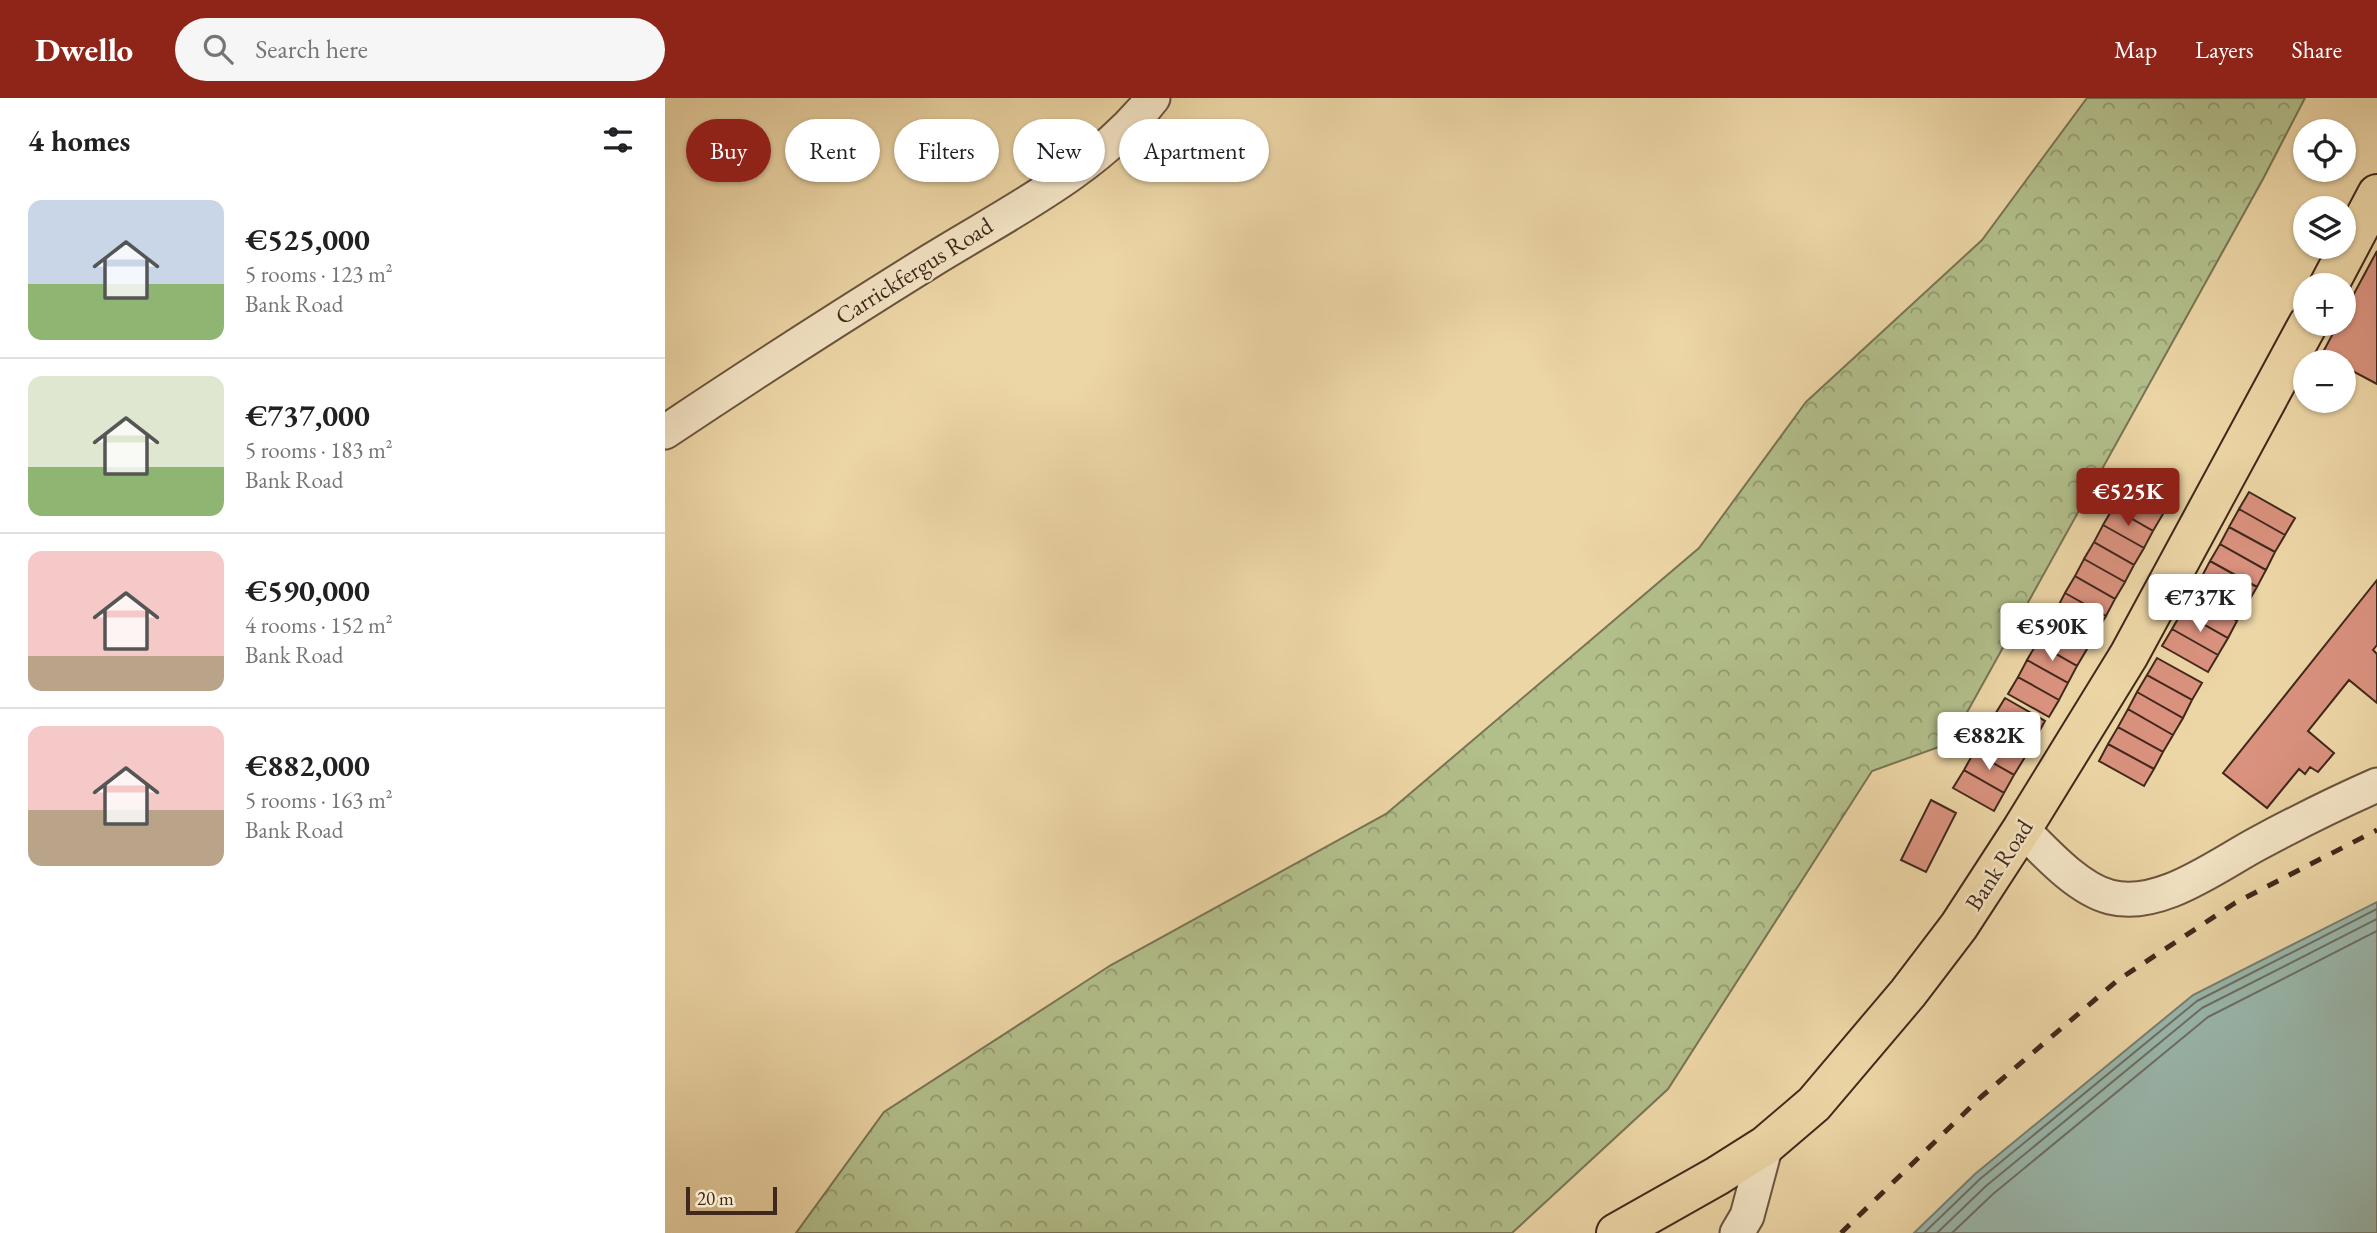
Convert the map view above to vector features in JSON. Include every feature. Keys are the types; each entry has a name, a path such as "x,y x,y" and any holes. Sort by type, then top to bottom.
{"main road":[{"path":"2335,273 2377,194"},
{"name":"Bank Road","path":"1616,1233 1697,1188 1766,1145 1814,1104 1908,993 1959,926 2129,654 2301,336"}],"street":[{"name":"Carrickfergus Road","path":"665,432 802,341 1047,189 1096,155 1143,111 1153,98"},
{"path":"2022,829 2077,879 2105,895 2132,899 2181,886 2258,843 2377,785"},
{"path":"1737,1233 1747,1216 1766,1145"}],"green space":[{"path":"2087,98 2305,98 2263,179 1950,743 1872,771 1668,1089 1512,1233 796,1233 884,1112 1111,965 1386,814 1699,548 1806,402 1982,240"}],"water":[{"path":"2377,902 2377,1233 1914,1233 1975,1174 2193,995"}],"building":[{"path":"2377,251 2377,384 2356,373 2356,350 2324,350 2332,336 2356,336 2356,290"},
{"path":"2122,492 2163,514 2153,531 2113,508"},
{"path":"2249,492 2295,518 2285,535 2239,509"},
{"path":"2113,508 2153,531 2144,548 2103,525"},
{"path":"2239,509 2285,535 2275,552 2229,527"},
{"path":"2103,525 2144,548 2134,565 2094,542"},
{"path":"2229,527 2275,552 2266,570 2220,544"},
{"path":"2094,542 2134,565 2125,582 2084,559"},
{"path":"2220,544 2266,570 2257,587 2210,561"},
{"path":"2084,559 2125,582 2115,599 2075,576"},
{"path":"2210,561 2257,587 2247,604 2201,578"},
{"path":"2075,576 2115,599 2106,616 2065,593"},
{"path":"2201,578 2247,604 2237,621 2191,595"},
{"path":"2377,580 2377,645 2373,650 2377,654 2377,703 2349,680 2308,731 2334,753 2318,772 2310,767 2305,774 2299,769 2267,808 2223,773"},
{"path":"2065,593 2106,616 2096,632 2056,610"},
{"path":"2191,595 2237,621 2228,638 2182,612"},
{"path":"2056,610 2096,632 2087,649 2046,626"},
{"path":"2182,612 2228,638 2218,655 2172,629"},
{"path":"2046,626 2087,649 2077,666 2037,643"},
{"path":"2172,629 2218,655 2208,672 2162,646"},
{"path":"2037,643 2077,666 2068,683 2027,660"},
{"path":"2157,658 2202,683 2192,700 2147,675"},
{"path":"2027,660 2068,683 2059,700 2018,677"},
{"path":"2147,675 2192,700 2183,718 2137,692"},
{"path":"2018,677 2059,700 2049,717 2008,694"},
{"path":"2137,692 2183,718 2173,735 2128,709"},
{"path":"2005,698 2045,721 2035,739 1994,716"},
{"path":"2128,709 2173,735 2163,752 2118,727"},
{"path":"1994,716 2035,739 2025,757 1984,734"},
{"path":"2118,727 2163,752 2154,769 2108,744"},
{"path":"1984,734 2025,757 2014,775 1974,752"},
{"path":"2108,744 2154,769 2144,786 2099,761"},
{"path":"1974,752 2014,775 2004,793 1964,770"},
{"path":"1964,770 2004,793 1994,811 1953,788"},
{"path":"1931,800 1956,813 1926,872 1901,860"}],"railway":[{"path":"1841,1233 1981,1097 2118,980 2235,903 2377,830"}]}
